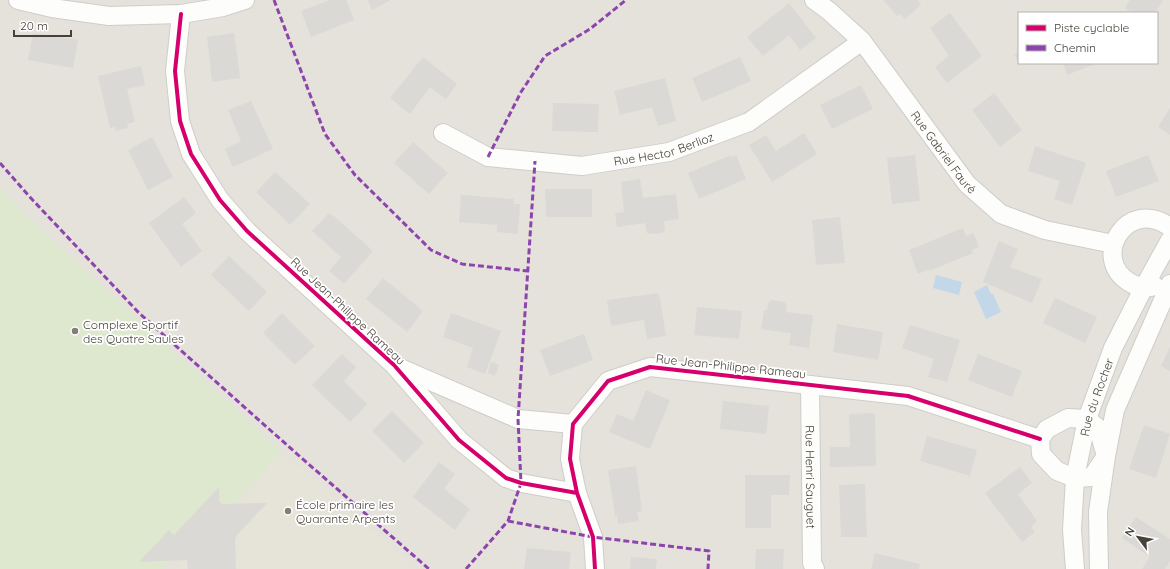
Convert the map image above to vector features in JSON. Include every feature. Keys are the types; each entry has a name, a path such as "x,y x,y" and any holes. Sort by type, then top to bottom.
{"street":[{"path":"18,0 52,8 109,16 181,14 223,7 245,0"},
{"name":"Rue Gabriel Fauré","path":"814,0 829,11 862,41 967,184 1001,214 1045,230 1113,244"},
{"name":"Rue Jean-Philippe Rameau","path":"181,14 175,71 180,121 191,154 220,200 247,231 394,365 459,440 506,478 521,483 577,493"},
{"name":"Rue Hector Berlioz","path":"443,133 488,157 582,166 669,152 748,122 862,41"},
{"path":"1170,227 1151,218 1135,220 1121,230 1113,244 1112,254 1114,264 1119,274 1132,284 1152,287 1160,285 1170,278"},
{"name":"Rue du Rocher","path":"1074,569 1072,530 1075,478 1087,419 1112,348 1170,240"},
{"name":"Rue du Rocher","path":"1099,569 1098,512 1106,456 1115,410 1170,284"},
{"name":"Rue Jean-Philippe Rameau","path":"394,365 518,419 573,424 608,381 650,367 908,396 1040,439"},
{"name":"Rue Henri Sauguet","path":"810,385 812,563 815,569"},
{"path":"1068,418 1087,419 1098,428 1106,456 1092,477 1075,478 1057,472 1041,454 1040,439 1047,429 1068,418"},
{"path":"573,424 570,459 577,493 593,537 595,569"}],"shaded area":[{"path":"0,0 1170,0 1170,569 0,569"},
{"name":"École primaire les Quarante Arpents","path":"282,452 416,569 174,569"}],"green space":[{"name":"Complexe Sportif des Quatre Saules","path":"0,186 20,210 282,452 233,504 222,504 219,501 219,488 174,535 169,530 140,562 171,561 163,569 0,569"}],"water":[{"path":"936,275 962,282 959,295 933,288"},
{"path":"987,285 1001,312 986,319 974,292"}],"building":[{"path":"330,0 346,0 354,20 311,37 301,11"},
{"path":"368,0 391,0 372,10"},
{"path":"883,0 918,0 921,5 905,19 900,14 897,16"},
{"path":"1130,0 1163,0 1156,12 1131,12 1125,8"},
{"path":"789,3 816,38 800,50 789,35 763,56 747,37"},
{"path":"950,13 982,56 947,83 935,67 949,56 930,28"},
{"path":"33,33 78,40 73,68 28,60"},
{"path":"234,33 240,78 212,82 207,37"},
{"path":"1018,53 1018,60 1014,55"},
{"path":"423,57 457,84 446,99 430,87 410,114 390,98"},
{"path":"740,57 751,81 702,102 692,78"},
{"path":"1063,64 1095,64 1067,75"},
{"path":"141,66 145,85 127,89 135,122 127,124 128,128 116,131 115,127 110,128 98,76"},
{"path":"665,78 676,121 658,126 652,107 620,115 614,91"},
{"path":"861,85 873,109 832,129 820,105"},
{"path":"994,93 1022,130 1000,147 972,110"},
{"path":"251,101 273,149 233,167 225,149 241,141 228,110"},
{"path":"553,103 599,104 598,132 552,131"},
{"path":"1170,108 1170,135 1158,127"},
{"path":"804,133 817,154 772,182 749,145 766,135 776,151"},
{"path":"152,137 173,177 148,190 128,150"},
{"path":"413,142 448,173 429,194 394,163"},
{"path":"1035,146 1086,163 1072,205 1054,199 1060,181 1028,171"},
{"path":"731,155 732,157 736,155 746,179 699,199 688,173"},
{"path":"915,155 920,201 892,204 887,158"},
{"path":"1148,155 1159,181 1116,197 1106,171"},
{"path":"275,172 310,204 290,225 256,192"},
{"path":"640,179 643,198 676,194 679,219 664,221 665,229 662,233 647,233 645,223 617,227 615,213 624,212 621,182"},
{"path":"545,189 592,189 592,217 546,217"},
{"path":"461,195 514,199 514,204 520,204 518,234 497,232 497,225 459,222"},
{"path":"184,197 196,213 182,224 202,251 181,267 149,223"},
{"path":"329,213 373,251 344,284 329,271 341,257 312,231"},
{"path":"840,217 845,263 816,265 812,220"},
{"path":"963,228 966,236 973,233 979,247 971,250 973,253 918,274 909,250"},
{"path":"999,241 1018,249 1010,267 1042,279 1032,303 983,282"},
{"path":"229,256 267,292 249,311 211,275"},
{"path":"383,278 423,311 407,332 366,299"},
{"path":"659,293 666,336 647,339 644,320 611,326 607,300"},
{"path":"1055,298 1097,317 1085,343 1043,323"},
{"path":"771,300 784,302 787,305 786,312 813,315 809,348 789,345 791,333 761,329 764,310 767,310 768,303"},
{"path":"697,307 742,311 739,339 694,335"},
{"path":"282,313 315,346 295,365 263,333"},
{"path":"451,313 501,331 485,374 467,367 473,348 443,337"},
{"path":"837,324 883,332 878,360 833,352"},
{"path":"910,325 960,340 947,382 928,377 934,359 902,348"},
{"path":"584,334 593,360 550,376 540,350"},
{"path":"1170,347 1170,371 1161,366"},
{"path":"342,354 356,367 344,381 367,404 350,422 312,385"},
{"path":"978,354 1022,371 1012,397 968,380"},
{"path":"491,362 499,365 495,376 488,373"},
{"path":"646,390 670,400 650,449 609,432 617,414 633,421"},
{"path":"723,401 769,406 766,434 720,429"},
{"path":"392,411 424,443 404,463 372,431"},
{"path":"875,413 876,466 830,467 830,447 850,447 849,414"},
{"path":"1144,425 1170,434 1156,478 1129,469"},
{"path":"927,436 977,450 970,476 920,461"},
{"path":"439,462 455,474 444,489 470,509 455,530 413,497"},
{"path":"636,466 642,511 637,512 639,521 618,524 617,515 615,516 608,470"},
{"path":"1020,467 1032,483 1018,494 1037,521 1031,527 1035,532 1022,542 985,493"},
{"path":"745,475 790,475 789,495 771,495 771,528 745,528"},
{"path":"865,484 867,537 841,537 839,485"},
{"path":"219,487 219,501 222,504 267,503 237,535 235,540 236,569 188,569 187,560 139,562 169,530 174,535"},
{"path":"1136,517 1170,539 1170,561 1165,569 1142,569 1150,557 1122,538"},
{"path":"527,548 571,552 569,569 524,569"},
{"path":"756,549 784,549 783,569 755,569"},
{"path":"875,553 920,564 919,569 871,569"},
{"path":"631,557 657,559 656,569 630,569"}],"marked path":[{"path":"274,0 325,134 355,175 431,250 462,264 528,271"},
{"path":"488,157 521,92 545,56 590,29 626,0"},
{"path":"466,569 508,521 521,483 518,419 535,161"},
{"path":"0,163 28,195 139,313 429,569"},
{"path":"508,521 593,537 709,551 708,569"}],"cycle path":[{"path":"181,14 175,71 180,121 191,154 220,200 247,231 394,365 459,440 506,478 521,483 577,493"},
{"path":"595,569 593,537 577,493 570,459 573,424 608,381 650,367 908,396 1040,439"}],"place":[{"name":"Complexe Sportif des Quatre Saules","path":"75,331"},
{"name":"École primaire les Quarante Arpents","path":"288,511"}]}
